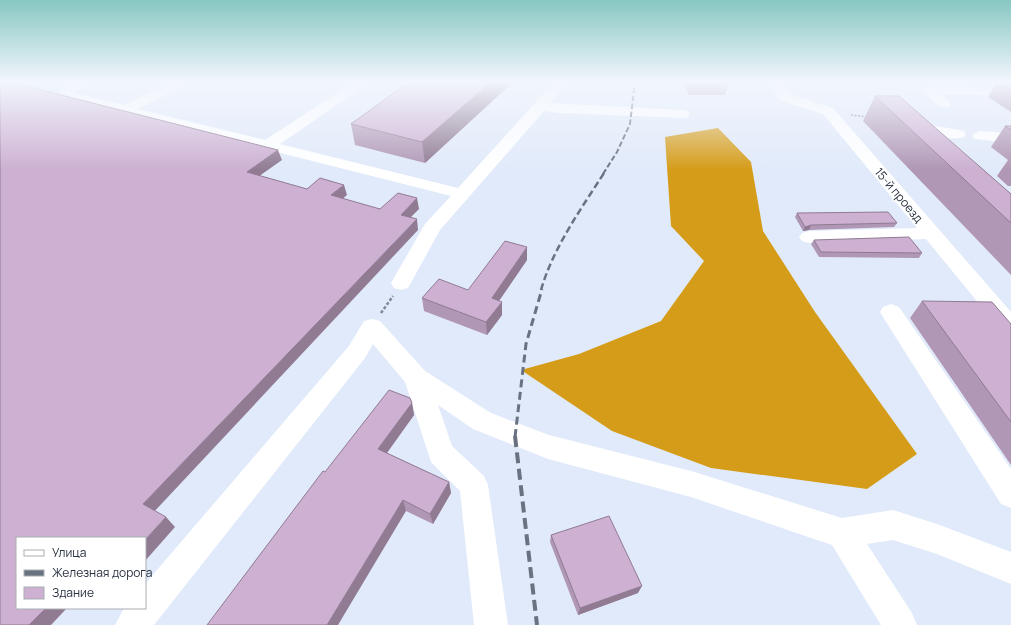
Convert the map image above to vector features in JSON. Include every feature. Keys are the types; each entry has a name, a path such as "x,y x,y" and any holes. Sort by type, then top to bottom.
{"street":[{"path":"129,111 462,194"},
{"path":"267,146 320,111"},
{"path":"401,283 432,228 536,111"},
{"path":"613,111 683,114"},
{"name":"15-й проезд","path":"828,111 1010,324"},
{"path":"908,123 937,132 959,134 943,121"},
{"path":"908,123 934,146"},
{"path":"980,136 1011,138"},
{"path":"809,237 931,233"},
{"path":"891,312 1011,494"},
{"path":"146,608 352,358 372,327 416,378 482,421 548,447 691,484 842,533 893,525 937,539 1011,568"},
{"path":"416,378 441,453 474,485 491,625"},
{"path":"842,533 900,625"},
{"path":"132,625 145,609"}],"path":[{"path":"829,111 908,123"},
{"path":"372,327 401,283"}],"shaded area":[{"path":"718,128 751,162 763,231 815,312 917,454 867,489 711,468 612,431 521,370 579,354 661,321 704,261 671,226 665,137"}],"building":[{"path":"0,111 125,111 278,150 247,172 307,189 320,178 344,185 331,195 380,209 398,193 417,198 401,215 417,219 143,504 166,517 146,539 146,537 16,537 16,609 45,609 29,625 0,625"},
{"path":"369,111 457,111 422,142 351,124"},
{"path":"891,111 916,111 1011,194 1011,223"},
{"path":"1005,126 1011,126 1011,130"},
{"path":"888,212 897,223 811,225 805,227 797,213"},
{"path":"909,237 922,253 821,252 814,240"},
{"path":"505,241 527,247 492,298 502,302 486,322 422,298 439,279 468,290"},
{"path":"922,301 992,302 1011,324 1011,422"},
{"path":"389,390 410,398 412,403 378,449 449,482 430,514 403,500 327,625 207,625 323,471 325,472"},
{"path":"609,516 642,586 580,608 551,535"}],"railway":[{"path":"603,174 617,152 630,124 632,111"},
{"path":"541,290 546,274 560,244 604,173"},
{"path":"515,437 526,344 542,289"},
{"path":"515,437 537,625"}]}
